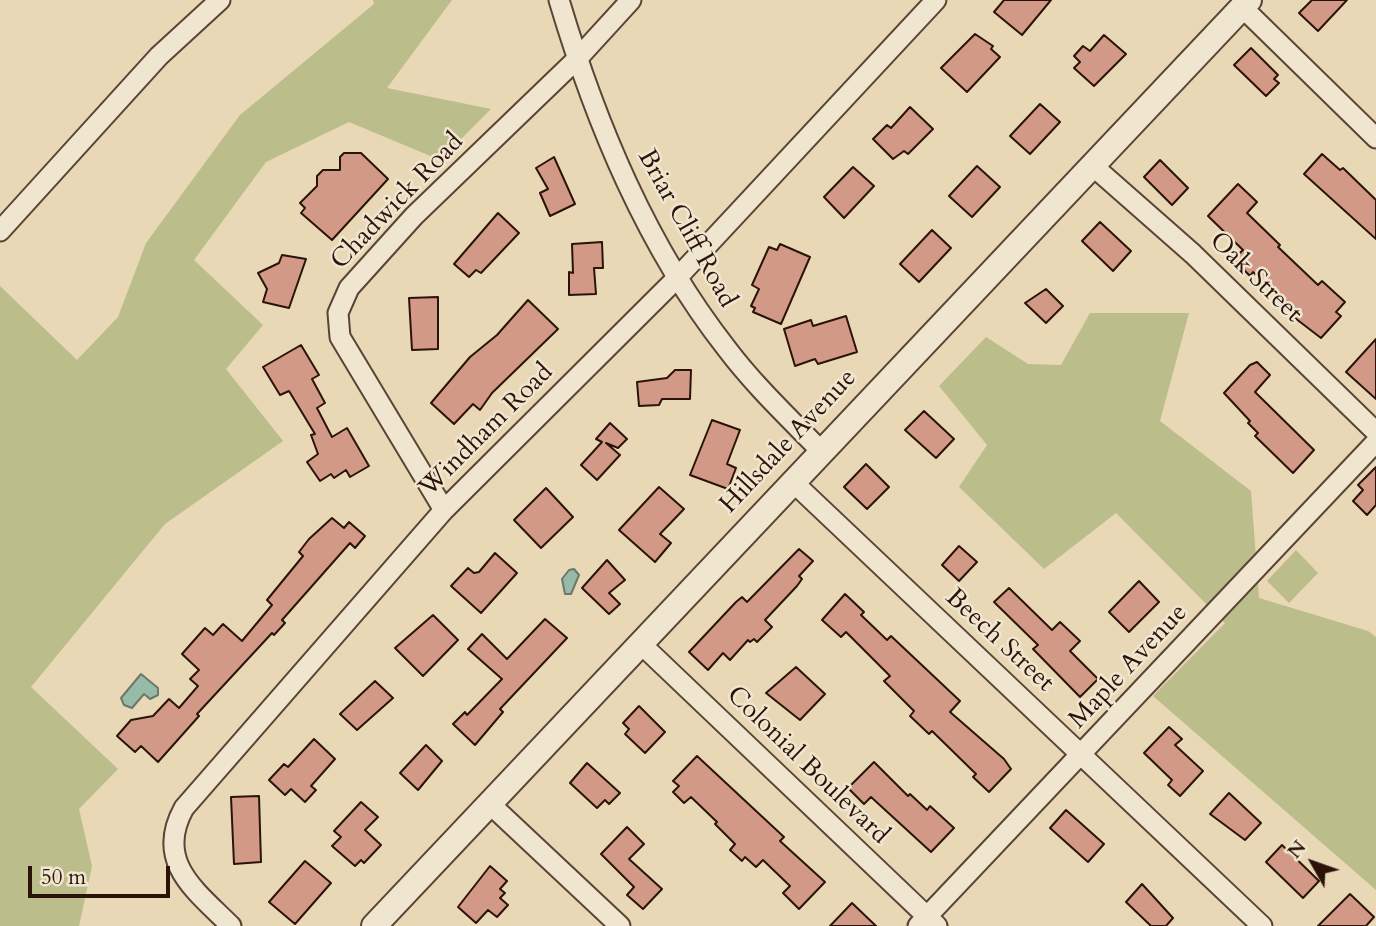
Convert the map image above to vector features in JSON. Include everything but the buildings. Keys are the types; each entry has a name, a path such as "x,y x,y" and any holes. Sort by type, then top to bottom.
{"street":[{"path":"0,231 159,56 220,0"},
{"name":"Briar Cliff Road","path":"559,0 610,147 677,278 727,349 821,451"},
{"name":"Chadwick Road","path":"444,510 340,337 338,313 349,288 414,216 578,58 631,0"},
{"name":"Windham Road","path":"232,926 189,885 179,870 174,853 178,818 223,762 444,510 677,278 936,0"},
{"path":"1245,4 1376,138"},
{"name":"Hillsdale Avenue","path":"374,926 1245,4"},
{"name":"Oak Street","path":"1093,166 1193,254 1376,432"},
{"name":"Maple Avenue","path":"927,923 1376,442"},
{"name":"Beech Street","path":"793,482 1262,926"},
{"name":"Colonial Boulevard","path":"641,644 927,923"},
{"path":"490,804 620,926"}],"green space":[{"path":"373,0 452,0 387,88 491,109 440,160 349,122 266,162 194,260 263,325 226,369 283,441 165,524 31,687 118,769 79,809 92,866 79,926 0,926 0,286 77,360 118,317 146,243 240,115 374,4"},
{"path":"1090,313 1189,313 1160,421 1251,491 1259,598 1368,631 1376,637 1376,890 1153,696 1225,623 1116,513 1044,569 959,487 987,445 939,386 986,337 1028,364 1061,365"},
{"path":"1296,550 1318,573 1289,603 1267,581"}],"shaded area":[{"path":"574,569 579,575 571,594 565,594 562,579 569,570"},
{"path":"141,674 158,688 158,695 150,699 144,694 132,708 124,705 121,698"}]}
